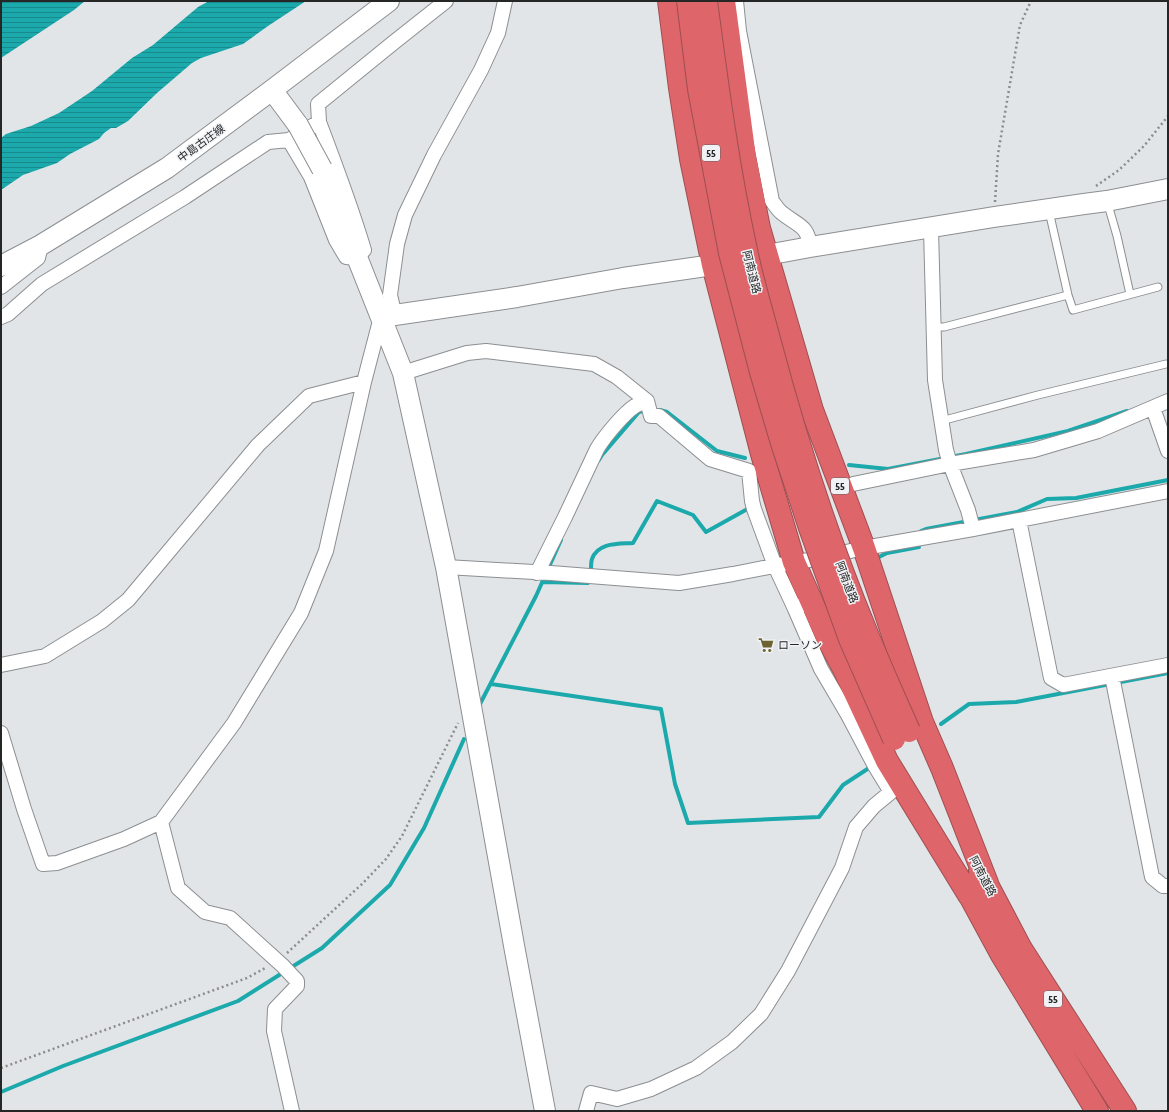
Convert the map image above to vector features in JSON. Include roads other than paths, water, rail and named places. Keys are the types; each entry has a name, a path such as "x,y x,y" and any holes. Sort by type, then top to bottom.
{"highway":[{"name":"55","path":"669,1 691,159 712,265 762,454 784,564 803,604 829,641 887,761 969,895"},
{"name":"阿南道路","path":"688,1 699,89 730,253 761,372 782,443 810,528 850,638 902,735 932,782 1021,949 1125,1111"},
{"name":"阿南道路","path":"706,1 716,81 730,172 746,251 797,439 825,524 902,735 969,895 1002,955 1097,1111"},
{"name":"55","path":"724,1 745,158 759,228 812,410 864,548 922,722 942,768 987,883"}],"street":[{"name":"中島古庄線","path":"1,266 41,245 167,168 389,1"},
{"path":"357,258 364,250 336,164 319,122 318,104 446,1"},
{"path":"1,733 24,809 43,864 57,863 124,839 161,822 234,723 301,613 326,551 364,382 388,316 397,244 405,215 434,155 481,70 498,33 505,1"},
{"path":"736,1 739,31 772,201 780,212 805,230 809,237 810,247"},
{"path":"272,90 293,133 340,246 346,257 357,258"},
{"path":"1,317 8,314 42,284 185,197 268,142 319,122"},
{"path":"293,133 322,169 357,258 388,316 403,373 446,567 546,1111"},
{"path":"388,316 517,297 622,278 767,256 810,247 1107,201 1168,189"},
{"path":"931,229 935,380 948,459 972,524"},
{"path":"1,287 38,258 41,245"},
{"path":"403,373 467,353 486,351 594,364 618,377 648,406 651,416 659,416 710,459 749,471 753,505 784,564"},
{"path":"1,665 45,656 102,621 128,600 258,445 309,396 364,382"},
{"path":"853,484 948,459 1034,450 1098,431 1168,401"},
{"path":"543,573 565,517 597,448 627,412 635,406 648,406"},
{"path":"1153,408 1168,451"},
{"path":"446,567 679,583 817,559 972,524 1019,520 1168,491"},
{"path":"1019,520 1050,678 1063,685 1113,681 1168,665"},
{"path":"586,1111 591,1093 616,1099 651,1089 696,1068 732,1042 761,1014 788,971 842,868 856,827 874,806 891,792 875,766 848,714 821,669 803,604"},
{"path":"1113,681 1152,877 1163,886 1168,886"},
{"path":"161,822 178,888 205,912 230,918 297,981 297,986 276,1009 274,1031 292,1111"}],"lane":[{"path":"1107,201 1117,236 1130,294"},
{"path":"1049,209 1068,295 1073,310 1158,287"},
{"path":"934,328 944,327 1068,295"},
{"path":"941,421 1038,395 1166,364"}],"water":[{"path":"1,1 85,1 74,10 1,58"},
{"path":"209,1 306,1 243,44 201,58 192,63 157,93 128,121 116,128 111,128 99,139 70,154 57,163 23,175 1,190 1,138 6,134 31,126 59,113 92,91 132,58 153,45 198,7"}],"waterway":[{"path":"599,460 639,412 648,410"},
{"path":"660,410 667,412 717,451 745,458"},
{"path":"849,465 888,469 966,454 1068,431 1127,411"},
{"path":"921,531 1017,512 1047,499 1076,498 1168,480"},
{"path":"591,569 592,559 599,549 615,544 633,543 657,501 693,515 706,532 751,507"},
{"path":"480,704 536,596 561,540"},
{"path":"875,559 887,553 919,547"},
{"path":"542,582 588,583"},
{"path":"941,724 969,704 1016,702 1168,673"},
{"path":"491,684 661,709 675,784 688,823 819,817 843,785 869,768"},
{"path":"1,1092 63,1066 238,1001 322,948 390,885 424,828 464,739"}],"place":[{"name":"ローソン","path":"766,645"}]}
